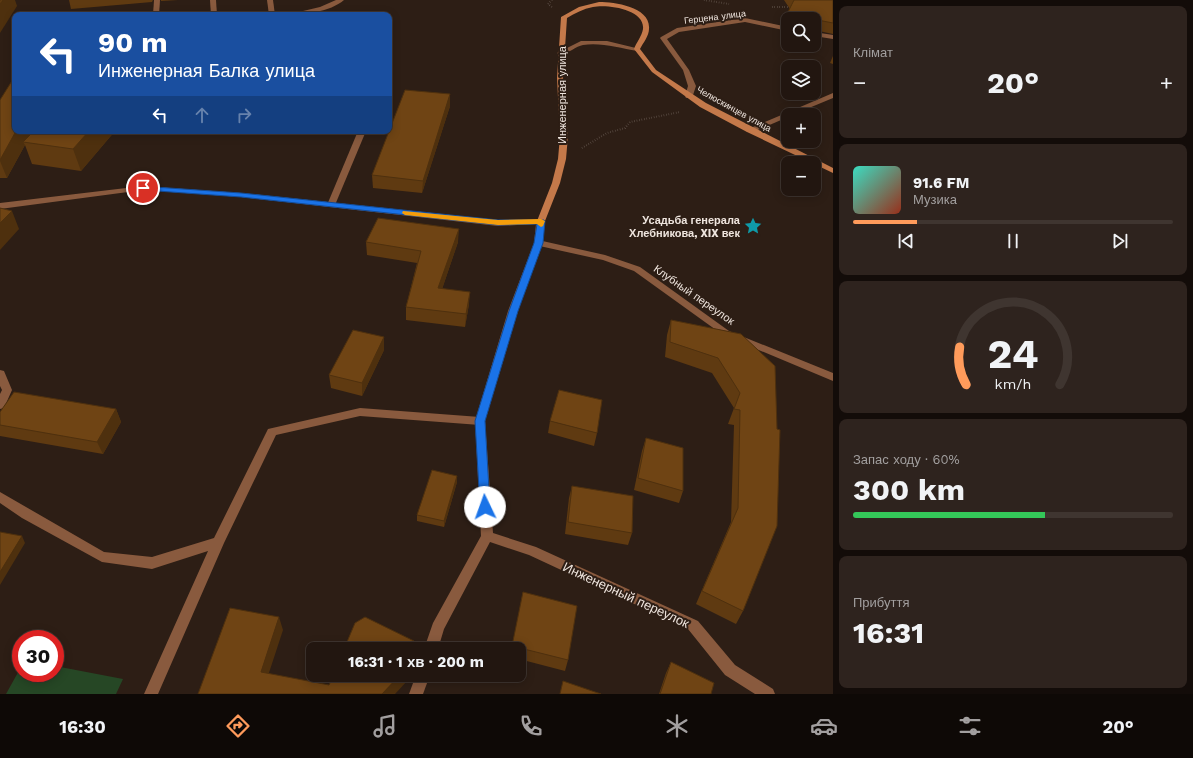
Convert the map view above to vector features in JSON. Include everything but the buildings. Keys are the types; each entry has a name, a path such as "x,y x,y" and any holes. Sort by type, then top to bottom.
{"street":[{"path":"156,12 157,0"},
{"path":"213,0 214,12"},
{"path":"270,0 272,12"},
{"path":"303,12 322,8 341,0"},
{"name":"Инженерная улица","path":"487,536 480,421 513,311 538,243 541,221 550,201 561,169 564,122 560,80 560,53 564,17 576,10 598,4 608,4 637,13 644,19 646,29 637,49"},
{"name":"Герцена улица","path":"689,96 692,86 686,70 663,38 677,30 745,20 781,28"},
{"path":"821,35 833,37"},
{"path":"560,53 581,43 607,43 637,49"},
{"name":"Челюскинцев улица","path":"637,49 654,71 703,105 833,171"},
{"path":"750,130 833,95"},
{"path":"331,205 361,134"},
{"path":"0,206 143,188 241,195 498,223 541,221"},
{"name":"Клубный переулок","path":"538,243 605,258 637,269 726,333 833,377"},
{"path":"0,374 7,390 0,405"},
{"path":"151,694 218,542 272,432 360,412 480,421"},
{"path":"0,497 26,514 102,557 152,563 218,542"},
{"path":"433,642 438,627 487,536"},
{"name":"Инженерный переулок","path":"487,536 532,551 693,625 730,670 768,694"},
{"path":"416,694 420,682"}],"path":[{"path":"704,0 733,4"},
{"path":"766,7 793,7"},
{"path":"561,161 603,133 613,129 625,128 630,122 662,116 703,105"}],"green space":[{"path":"64,668 123,679 116,694 6,694 13,682 64,682"}],"slow traffic":[{"path":"405,213 498,223 541,221 541,224"}],"place":[{"name":"Усадьба генерала Хлебникова, XIX век","path":"753,226"}],"route":[{"path":"143,188 241,195 498,223 541,221 538,243 513,311 480,421 485,507"}]}
